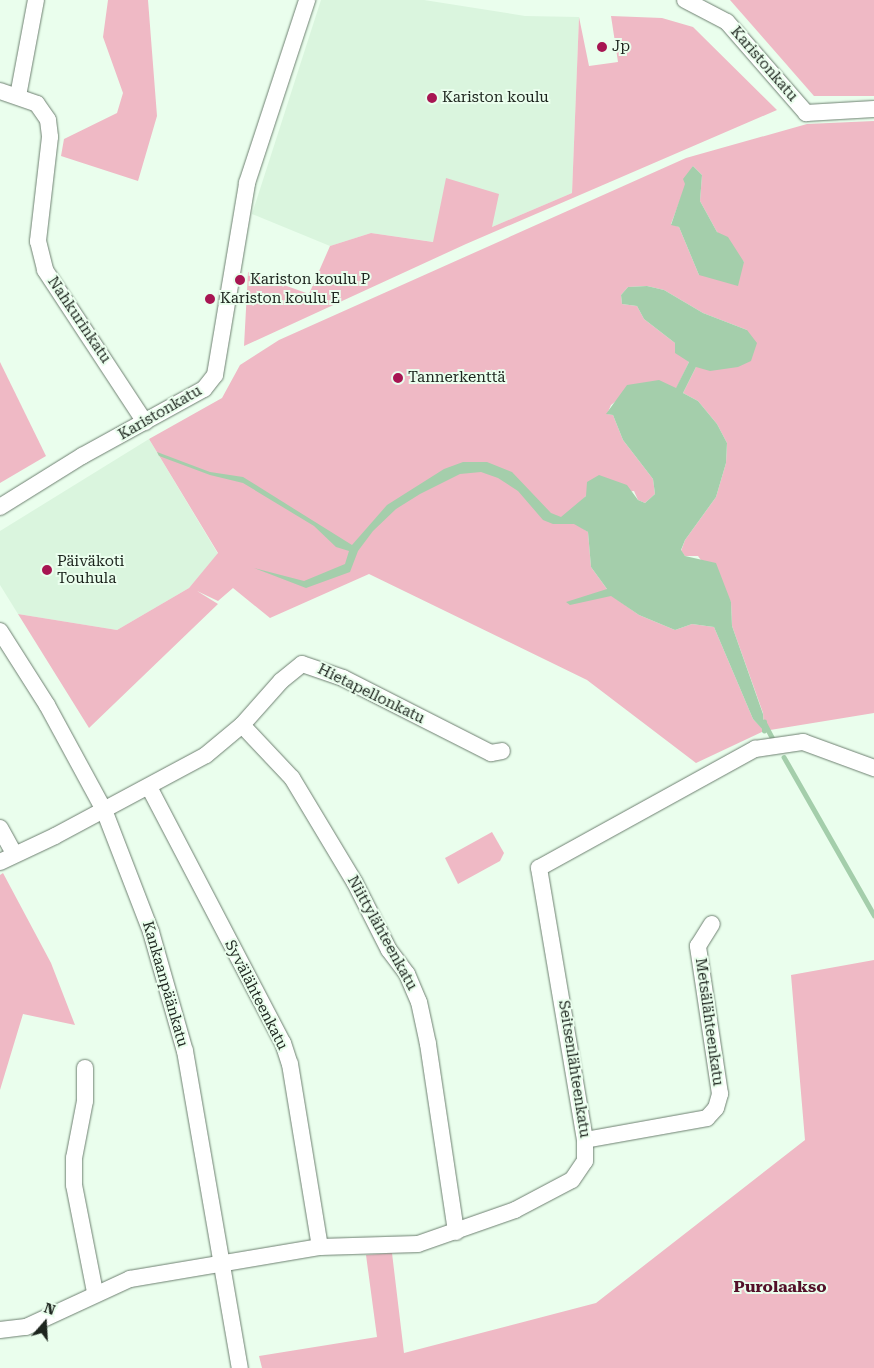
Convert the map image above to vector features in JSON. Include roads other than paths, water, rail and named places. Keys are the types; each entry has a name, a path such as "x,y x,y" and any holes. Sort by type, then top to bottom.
{"street":[{"path":"18,96 36,0"},
{"name":"Karistonkatu","path":"0,507 204,389 215,375 247,183 307,0"},
{"name":"Karistonkatu","path":"685,0 727,22 806,113 874,109"},
{"name":"Nahkurinkatu","path":"0,91 36,104 48,120 50,137 38,241 45,270 145,422"},
{"name":"Kankaanpäänkatu","path":"0,631 47,705 104,810 138,894 186,1050 240,1368"},
{"name":"Hietapellonkatu","path":"7,858 55,836 206,755 242,725 281,681 302,664 343,678 491,753 502,751"},
{"name":"Niittylähteenkatu","path":"242,725 292,778 355,883 389,950 407,974 419,1002 428,1044 456,1232"},
{"name":"Seitsenlähteenkatu","path":"0,1330 26,1327 95,1292 130,1279 320,1247 418,1244 515,1210 572,1180 585,1162 585,1140 539,868 754,750 803,742 874,768"},
{"name":"Syvälähteenkatu","path":"149,787 283,1043 292,1074 320,1247"},
{"path":"0,828 7,858"},
{"name":"Metsälähteenkatu","path":"585,1140 707,1118 716,1108 720,1094 698,946 712,924"},
{"path":"85,1068 85,1101 74,1158 74,1185 95,1292"}],"waterway":[{"path":"764,731 764,722 772,737"},
{"path":"784,757 874,915"}],"place":[{"name":"Jp","path":"602,47"},
{"name":"Kariston koulu","path":"432,98"},
{"name":"Kariston koulu P","path":"240,280"},
{"name":"Kariston koulu E","path":"210,299"},
{"name":"Tannerkenttä","path":"398,378"},
{"name":"Päiväkoti Touhula","path":"47,570"}],"district":[{"name":"Purolaakso","path":"780,1287"}]}
